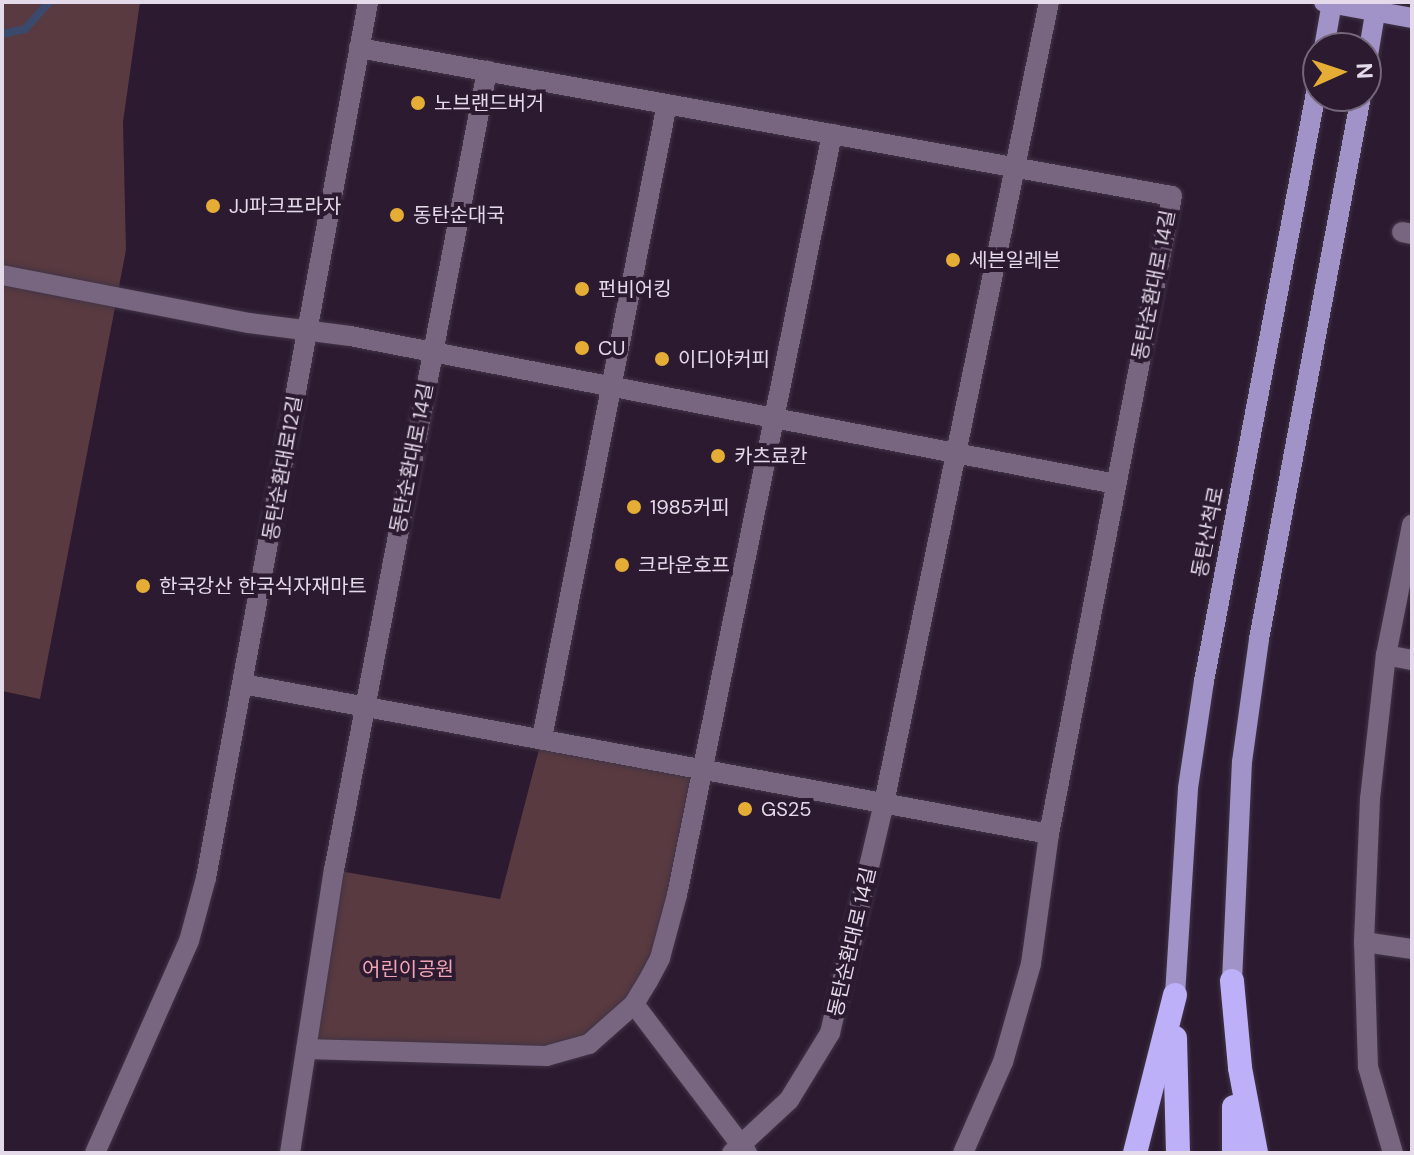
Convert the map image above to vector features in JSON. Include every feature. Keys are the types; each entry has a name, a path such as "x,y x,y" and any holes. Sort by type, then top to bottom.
{"highway":[{"path":"1232,981 1234,1153"},
{"path":"1232,981 1240,1068 1256,1153"},
{"path":"1135,1153 1175,995"},
{"path":"1175,995 1178,1153"}],"main road":[{"path":"1326,32 1329,2 1376,7 1412,18"},
{"path":"1372,32 1376,7"},
{"name":"동탄산척로","path":"1175,995 1188,788 1204,681 1312,112"},
{"path":"1232,981 1242,762 1259,639 1358,112"}],"street":[{"name":"동탄순환대로12길","path":"95,1153 189,941 243,684 368,2"},
{"name":"동탄순환대로 14길","path":"634,1004 740,1151 789,1100 830,1033 884,803 1049,2"},
{"name":"동탄순환대로 14길","path":"359,48 1172,196 1049,834 1031,964 1003,1062 963,1153"},
{"name":"동탄순환대로 14길","path":"290,1153 365,704 487,71"},
{"path":"542,738 667,104"},
{"path":"306,1049 546,1056 589,1044 634,1004 660,958 703,769 832,134"},
{"path":"2,275 433,352 1116,484"},
{"path":"1393,1153 1368,1067 1364,942 1370,799 1386,655 1412,525"},
{"path":"1386,655 1412,660"},
{"path":"243,684 365,704 1049,834"},
{"path":"1364,942 1412,949"}],"green space":[{"path":"2,2 140,2 123,122 126,250 40,699 2,691"},
{"name":"어린이공원","path":"542,738 703,769 660,958 589,1044 546,1056 306,1049 334,870 500,899"}],"waterway":[{"path":"2,34 25,29 49,2"}],"place":[{"name":"노브랜드버거","path":"418,103"},
{"name":"JJ파크프라자","path":"213,206"},
{"name":"동탄순대국","path":"397,215"},
{"name":"세븐일레븐","path":"953,260"},
{"name":"펀비어킹","path":"582,289"},
{"name":"CU","path":"582,348"},
{"name":"이디야커피","path":"662,359"},
{"name":"카츠료칸","path":"718,456"},
{"name":"1985커피","path":"634,507"},
{"name":"크라운호프","path":"622,565"},
{"name":"한국강산 한국식자재마트","path":"143,586"},
{"name":"GS25","path":"745,809"}]}
